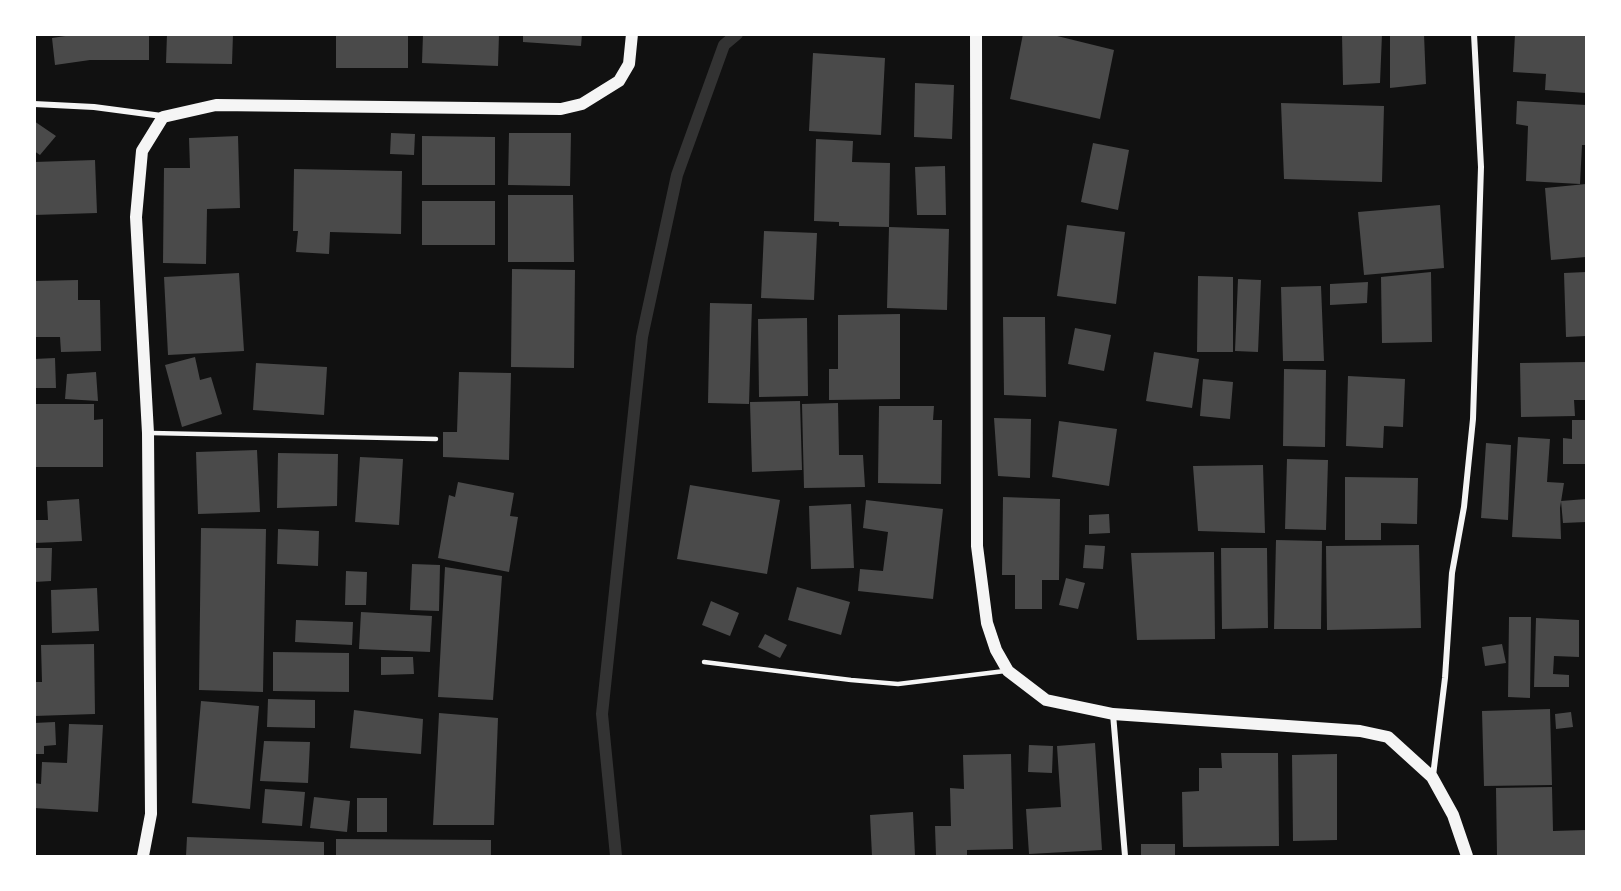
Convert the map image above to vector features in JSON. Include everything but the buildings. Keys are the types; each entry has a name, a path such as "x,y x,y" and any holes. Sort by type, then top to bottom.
{"main road":[{"path":"143,856 151,814 148,433 136,217 142,151 163,117 216,105 561,109 582,104 619,81 629,64 632,34"},
{"path":"976,34 976,546 987,623 996,650 1008,671 1046,700 1113,714 1360,731 1388,737 1432,777 1453,815 1467,856"}],"street":[{"path":"1432,777 1445,678 1452,573 1464,507 1473,419 1481,167 1474,34"},
{"path":"34,104 94,107 163,117"},
{"path":"1113,714 1125,856"}],"lane":[{"path":"148,433 436,439"},
{"path":"704,662 898,684 1008,671"}],"waterway":[{"path":"616,856 602,714 642,337 677,175 724,45 737,34"}]}
